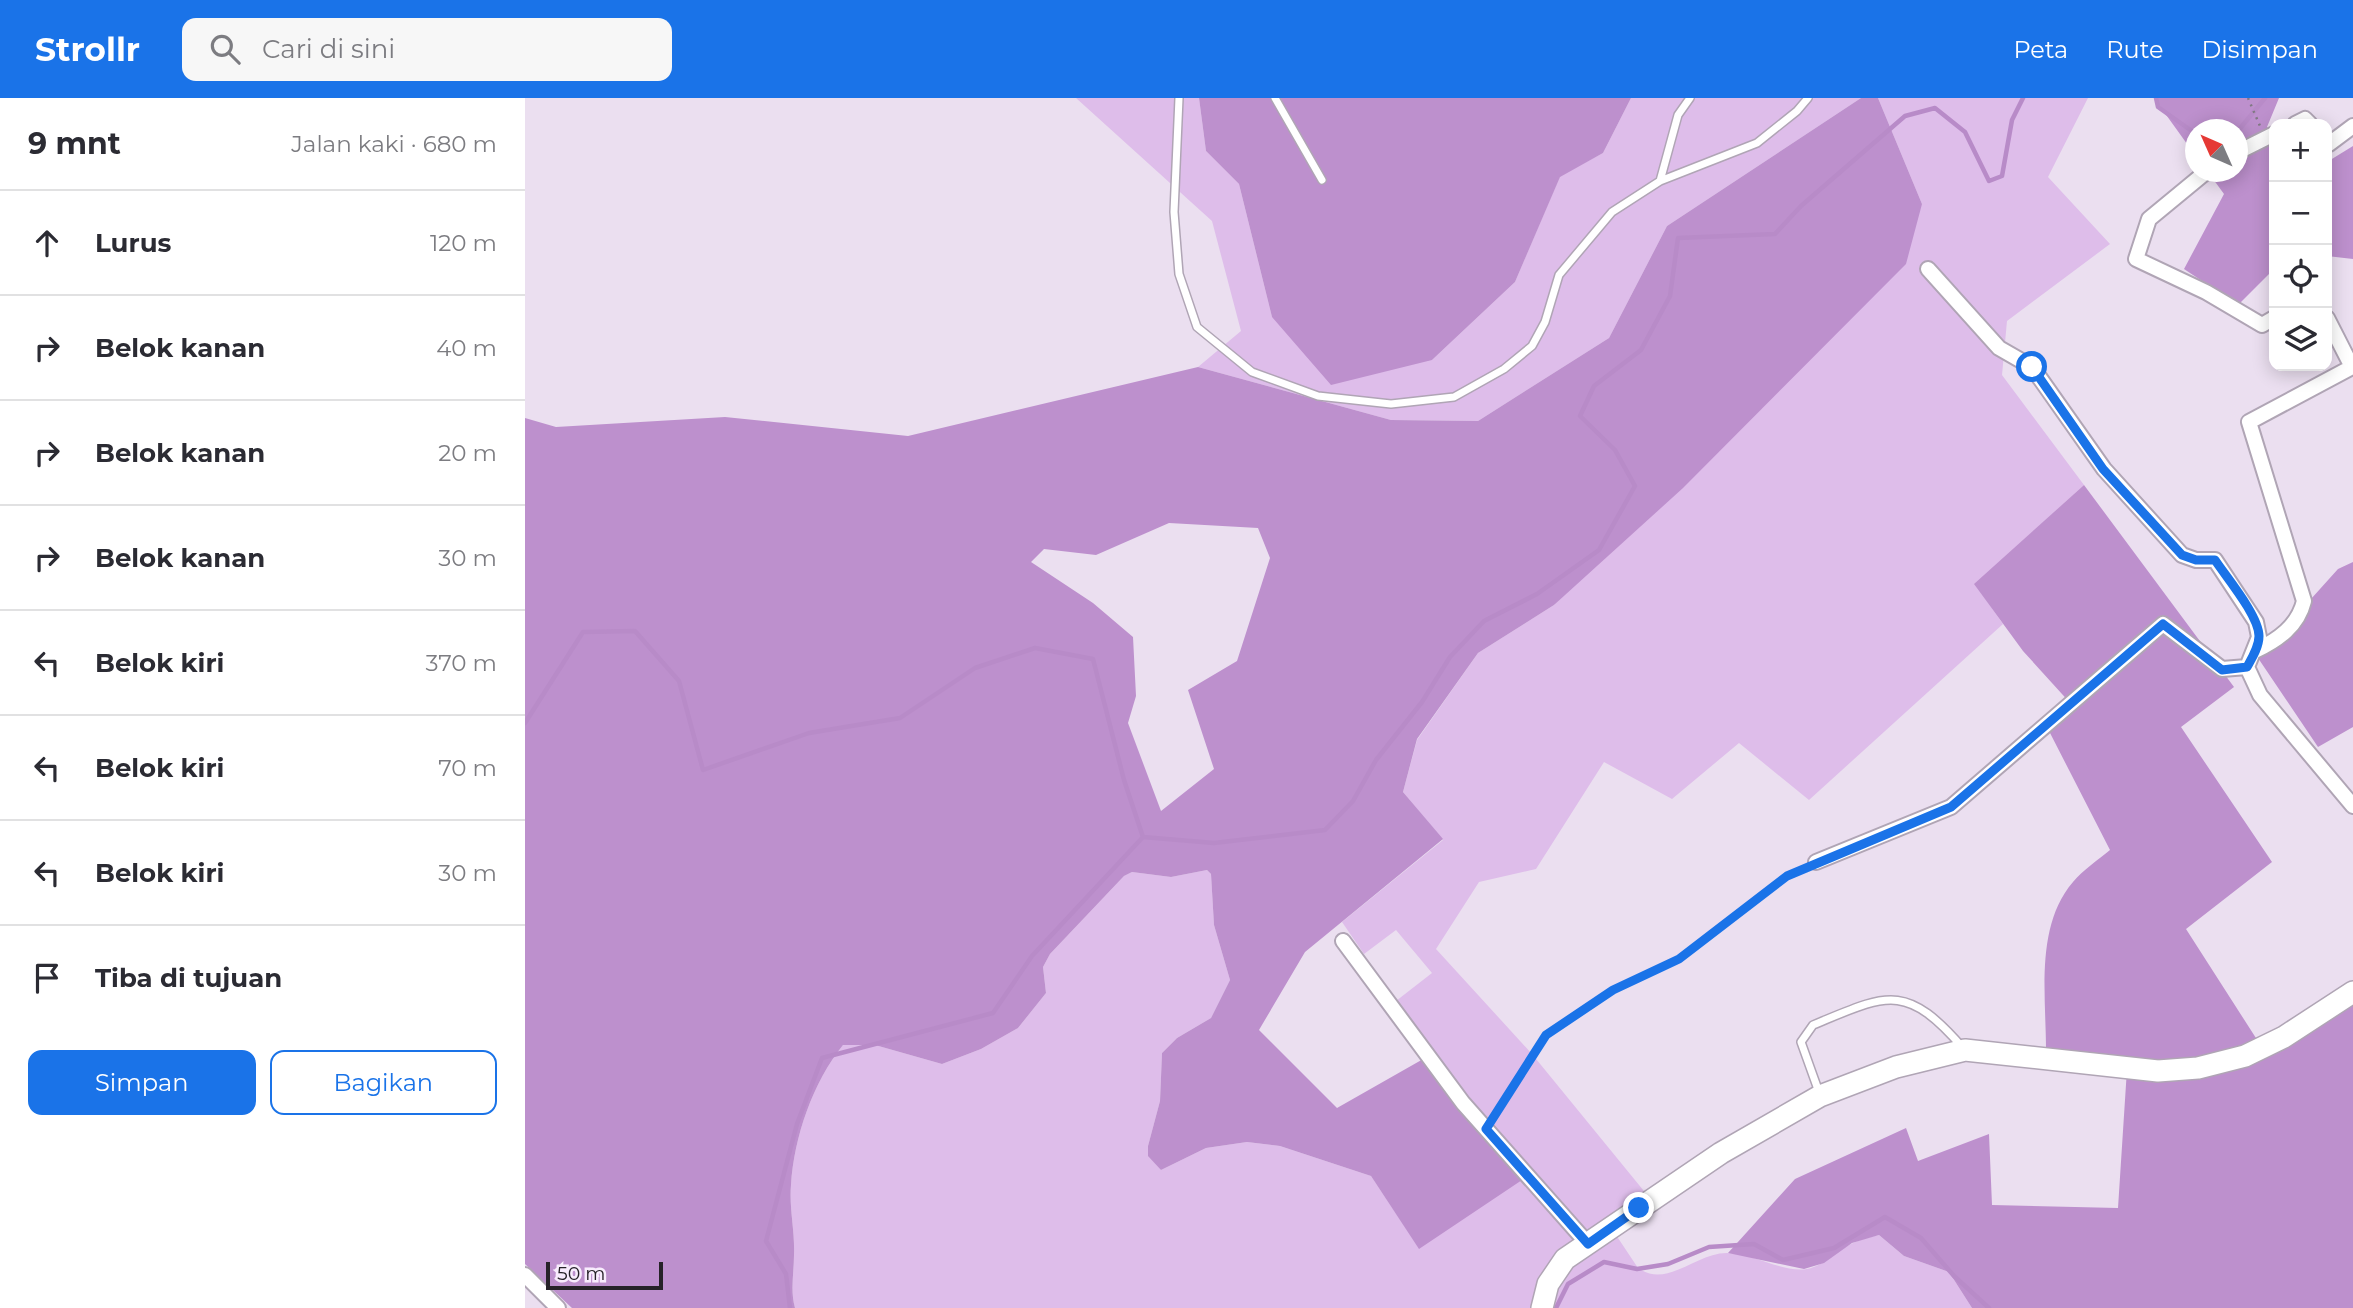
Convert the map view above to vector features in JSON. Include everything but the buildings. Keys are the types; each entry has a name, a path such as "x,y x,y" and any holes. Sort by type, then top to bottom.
{"main road":[{"path":"1542,1308 1548,1284 1565,1259 1721,1153 1820,1096 1896,1067 1965,1050 2158,1071 2198,1068 2245,1056 2284,1037 2353,992"}],"street":[{"path":"2332,142 2353,126"},
{"path":"2248,147 2269,137"},
{"path":"2194,182 2149,219 2136,259 2206,292 2262,325 2269,321"},
{"path":"1929,269 1999,348 2032,367 2103,469 2182,555 2196,560 2215,560 2256,622 2259,637 2247,667"},
{"path":"2255,651 2277,641 2300,615 2304,601 2249,422 2352,367 2332,328"},
{"path":"1816,862 1951,807 2163,624 2222,670 2247,667"},
{"path":"2247,667 2260,695 2353,806"},
{"path":"1343,941 1463,1103 1588,1244"},
{"path":"525,1275 558,1308"}],"lane":[{"path":"1179,98 1174,212 1179,274 1197,327 1252,372 1318,396 1391,404 1454,397 1504,369 1532,346 1545,321 1559,275 1612,212 1660,181 1757,143 1797,111 1808,98"},
{"path":"1275,98 1322,180"},
{"path":"1660,181 1678,115 1690,98"},
{"path":"1820,1096 1801,1042 1805,1032 1813,1025 1878,998 1896,999 1919,1007 1943,1024 1965,1050"}],"path":[{"path":"2248,98 2269,135"},
{"path":"1486,1129 1546,1035 1613,990 1679,959 1787,876 1816,862"}],"shaded area":[{"path":"1076,98 1199,98 1206,151 1239,184 1272,317 1432,360 1515,282 1560,176 1603,153 1631,98 1861,98 1667,226 1609,338 1478,421 1391,420 1198,367 1241,331 1212,221"},
{"path":"1199,98 1631,98 1603,153 1560,177 1515,282 1432,360 1331,385 1272,317 1239,184 1206,151"},
{"path":"1861,98 1878,98 1922,204 1906,264 1683,488 1554,605 1478,653 1417,739 1403,792 1443,839 1305,952 1259,1030 1337,1108 1432,1054 1394,1003 1396,1001 1525,1178 1419,1249 1371,1176 1280,1146 1247,1142 1206,1148 1161,1170 1148,1156 1148,1146 1160,1101 1162,1053 1177,1038 1211,1018 1230,980 1214,925 1211,874 1207,870 1171,877 1132,872 1124,876 1050,954 1043,967 1046,993 1018,1028 981,1049 942,1064 875,1045 843,1045 814,1093 796,1148 791,1194 795,1308 572,1308 525,1264 525,418 556,427 725,417 908,436 1198,367 1391,420 1478,421 1609,338 1667,226","holes":["1169,523 1258,528 1270,558 1237,661 1188,690 1214,769 1161,811 1128,723 1136,696 1133,637 1093,603 1031,562 1044,549 1096,555"]},
{"path":"1878,98 2088,98 2048,177 2110,244 2007,321 2002,375 2084,485 1975,584 2003,624 1809,800 1739,743 1672,799 1604,762 1536,869 1479,882 1436,949 1532,1054 1648,1196 1608,1223 1638,1268 1660,1274 1716,1254 1728,1253 1788,1268 1807,1269 1853,1243 1879,1235 1904,1256 1949,1272 1972,1308 795,1308 791,1194 796,1148 814,1093 843,1045 875,1045 942,1064 981,1049 1018,1028 1046,993 1043,967 1050,954 1124,876 1132,872 1171,877 1207,870 1211,874 1214,925 1230,980 1211,1018 1177,1038 1162,1053 1160,1101 1148,1146 1161,1170 1206,1148 1247,1142 1280,1146 1371,1176 1419,1248 1432,1054 1396,1001 1432,973 1396,930 1364,954 1342,922 1443,840 1403,792 1417,740 1478,653 1554,605 1922,204"},
{"path":"2154,98 2279,98 2267,127 2269,274 2238,305 2184,269 2224,194 2215,182 2248,182 2248,119 2185,119 2185,141"},
{"path":"2353,146 2353,259 2332,257 2332,159"},
{"path":"2084,485 2234,687 2181,727 2272,862 2186,929 2263,1049 2353,1000 2353,1308 1972,1308 1949,1272 1904,1256 1879,1235 1852,1243 1824,1263 1804,1269 1728,1253 1795,1179 1906,1128 1918,1161 1989,1134 1992,1205 2118,1208 2127,1069 2046,1050 2045,1007 2045,962 2053,919 2073,882 2110,850 2049,731 2072,705 2023,651 1974,584"},
{"path":"2353,562 2353,727 2318,747 2258,658 2338,569"}],"waterway":[{"path":"1143,837 1214,843 1325,830 1353,801 1376,760 1422,702 1450,657 1484,621 1537,594 1599,550 1635,486 1615,450 1580,416 1594,386 1641,350 1670,296 1678,238 1775,234 1801,206 1905,116 1935,108 1965,132 1989,181 2002,176 2012,120 2023,98"},
{"path":"2156,98 2158,107 2185,126"},
{"path":"2248,119 2265,98"},
{"path":"525,723 583,632 635,631 679,681 703,770 809,733 900,718 975,668 1035,648 1093,659 1124,780 1143,837"},
{"path":"790,1308 786,1274 766,1241 797,1124 822,1058 993,1013 1032,956 1143,837"},
{"path":"1556,1308 1568,1284 1604,1262 1637,1269 1668,1264 1709,1247 1754,1244 1783,1260 1834,1248 1885,1217 1921,1238 1954,1276 1989,1308"}],"route":[{"path":"1639,1208 1588,1244 1486,1129 1546,1035 1613,990 1679,959 1787,876 1951,807 2163,624 2222,670 2247,667 2255,651 2259,637 2256,622 2215,560 2196,560 2182,555 2103,469 2032,367"}]}
